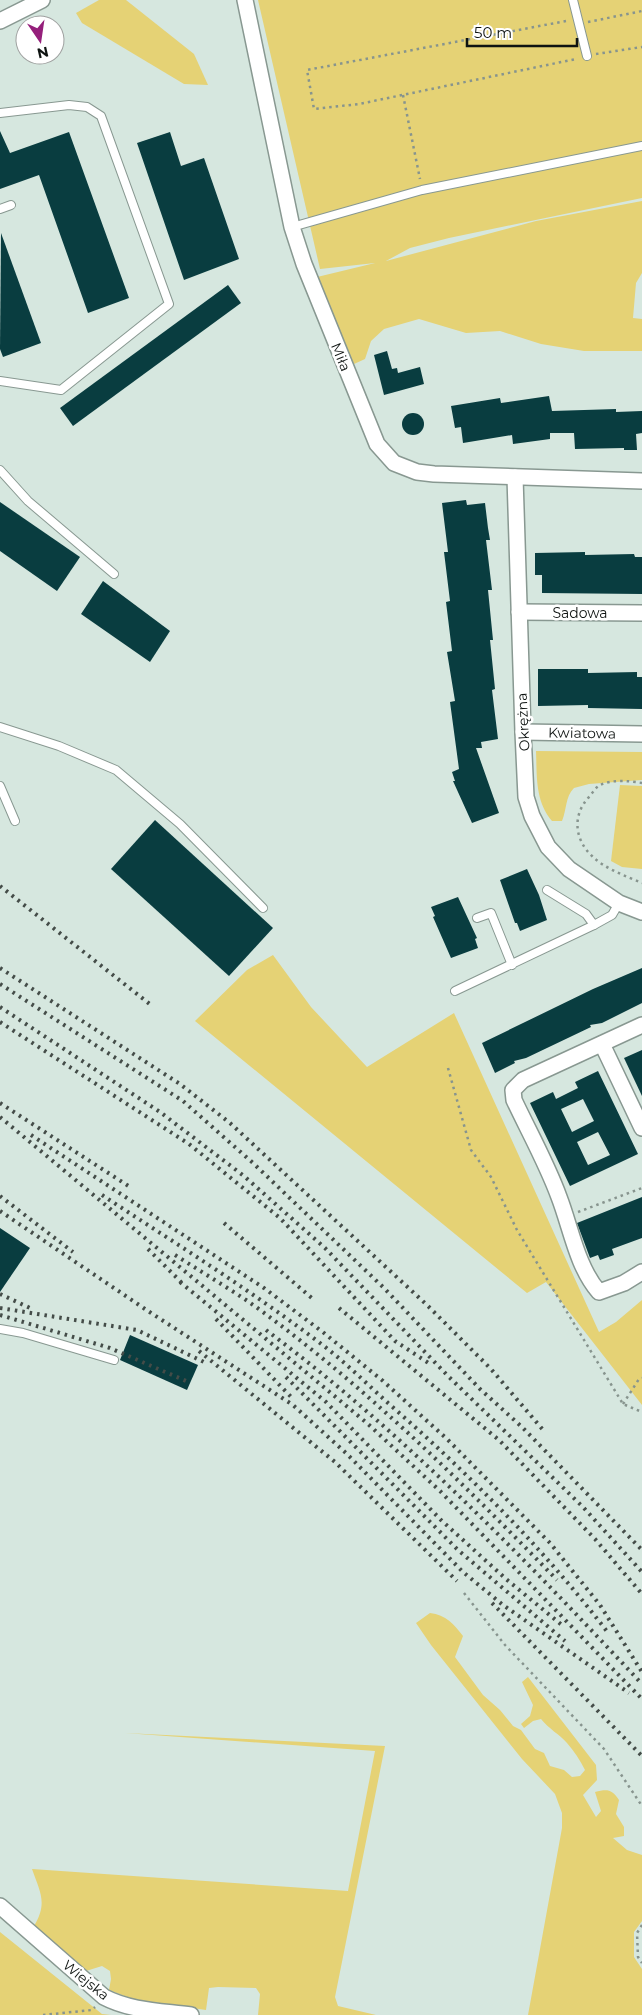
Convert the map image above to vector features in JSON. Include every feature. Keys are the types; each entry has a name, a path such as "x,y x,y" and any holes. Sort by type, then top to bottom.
{"street":[{"path":"0,21 42,0"},
{"name":"Miła","path":"245,0 292,226 304,264 369,427 385,456 394,463 417,472 642,481"},
{"name":"Okrężna","path":"515,477 526,797 540,836 554,856 569,869 619,903 642,912"},
{"name":"Sadowa","path":"519,612 642,613"},
{"name":"Kwiatowa","path":"523,732 642,734"},
{"path":"642,1025 523,1080 512,1090 514,1100 559,1197 588,1275 600,1292 624,1283 642,1272"},
{"path":"602,1044 642,1128"},
{"name":"Wiejska","path":"0,1906 104,1997 117,2004 134,2008 191,2015"}],"lane":[{"path":"573,0 587,56"},
{"path":"0,113 70,104 87,107 101,116 169,304 61,390 0,382"},
{"path":"292,226 422,190 642,146"},
{"path":"0,209 11,205"},
{"path":"0,470 28,501 114,574"},
{"path":"0,727 59,746 116,770 180,824 263,908"},
{"path":"0,786 15,821"},
{"path":"547,890 586,914 594,925"},
{"path":"455,991 594,925 612,915 619,903"},
{"path":"477,918 491,913 512,965"},
{"path":"0,1329 32,1335 114,1360"}],"path":[{"path":"642,11 307,70 314,110 358,104 614,50 642,47"},
{"path":"403,95 422,190"},
{"path":"642,783 614,781 600,785 580,808 577,821 578,836 592,857 604,866 642,884"},
{"path":"448,1068 471,1150 491,1177 516,1230 623,1404 642,1412"},
{"path":"566,1217 642,1188"},
{"path":"623,1404 639,1379 642,1378"},
{"path":"464,1592 505,1645 604,1749 642,1806"},
{"path":"642,1925 636,1932 638,1957 642,1963"},
{"path":"43,2015 92,2010 99,2005 104,1997"}],"shaded area":[{"path":"99,0 126,0 194,54 208,85 184,84 82,23 76,13"},
{"path":"258,0 642,0 642,198 449,238 410,248 386,261 536,221 642,201 642,273 636,283 633,318 642,319 642,351 584,351 541,344 500,331 466,333 419,319 384,329 371,341 365,359 354,364 313,278 375,263 320,269"},
{"path":"536,751 642,752 642,780 589,784 574,788 568,799 562,821 552,821 542,805 540,797"},
{"path":"620,785 642,786 642,869 622,867 611,861"},
{"path":"273,955 311,1007 367,1067 454,1013 599,1332 616,1322 642,1300 642,1405 546,1282 527,1293 195,1021 247,970"},
{"path":"430,1613 441,1616 449,1621 463,1636 455,1657 483,1695 500,1710 513,1726 521,1730 535,1749 544,1753 550,1766 564,1770 572,1777 580,1776 585,1770 577,1756 570,1746 541,1719 533,1721 524,1728 521,1724 530,1716 533,1705 522,1682 528,1677 596,1765 597,1780 583,1795 596,1817 601,1811 595,1792 609,1791 619,1800 616,1814 624,1827 624,1836 613,1838 627,1850 642,1855 642,1921 634,1932 634,1957 642,1969 642,2015 528,2015 562,1828 562,1813 555,1794 522,1759 431,1645 416,1623"},
{"path":"125,1733 385,1746 335,1997 338,2006 376,2015 258,2015 260,1994 256,1988 209,1988 206,2010 135,2000 109,1990 110,1971 102,1966 86,1971 34,1926 42,1904 40,1891 32,1869 348,1891 375,1751"},
{"path":"0,1932 102,2014 111,2015 0,2015"}],"building":[{"path":"0,131 10,153 69,132 129,298 88,313 39,175 0,189"},
{"path":"170,132 181,166 204,158 239,259 184,280 137,143"},
{"path":"1,233 41,343 3,357 0,349"},
{"path":"228,285 241,303 73,426 60,408"},
{"path":"387,351 392,369 397,368 398,373 420,367 424,384 384,395 374,355"},
{"path":"549,396 552,411 616,409 616,412 642,411 642,433 636,434 637,450 624,450 624,448 575,449 574,433 550,433 550,439 513,444 512,435 463,443 461,427 455,428 451,406 500,398 501,403"},
{"path":"413,413 421,416 424,424 421,432 413,435 405,432 402,424 405,416"},
{"path":"466,500 467,505 485,503 490,540 486,540 492,590 488,590 493,640 490,640 495,689 492,690 498,739 481,742 482,748 476,748 499,813 472,823 453,781 455,781 452,772 459,769 450,702 455,701 447,652 452,651 446,602 450,601 444,552 448,552 442,503"},
{"path":"0,502 80,557 57,591 0,551"},
{"path":"585,552 585,555 634,554 635,557 642,557 642,594 542,593 542,575 535,575 535,553"},
{"path":"103,581 170,631 150,662 81,614"},
{"path":"538,669 588,669 588,673 637,672 637,677 642,677 642,709 588,708 588,705 538,706"},
{"path":"155,820 273,928 229,976 111,869"},
{"path":"527,869 539,895 547,920 520,931 517,923 515,923 500,880"},
{"path":"458,897 477,938 475,939 478,948 451,958 433,917 435,916 431,907"},
{"path":"642,968 642,1003 602,1023 590,1025 591,1027 526,1058 514,1061 515,1063 495,1073 482,1043 593,989"},
{"path":"642,1050 642,1096 624,1058"},
{"path":"598,1071 638,1154 570,1186 530,1103 553,1092 556,1099 578,1088 575,1082","holes":["583,1099 594,1121 572,1132 561,1109","598,1132 610,1155 588,1165 577,1142"]},
{"path":"642,1197 642,1238 612,1249 614,1255 600,1260 598,1255 590,1258 577,1223"},
{"path":"0,1228 30,1248 0,1292"},
{"path":"130,1335 198,1365 187,1390 120,1360"}],"railway":[{"path":"0,886 151,1005"},
{"path":"0,968 180,1084 230,1123 427,1305 491,1369 544,1431"},
{"path":"0,984 183,1101 253,1163 384,1288 480,1389 522,1427 642,1550"},
{"path":"0,1007 160,1112 244,1176 325,1248 448,1376 583,1507 642,1572"},
{"path":"0,1022 189,1144 280,1218 395,1341 430,1364"},
{"path":"0,1103 130,1187"},
{"path":"0,1117 368,1424 440,1491 642,1699"},
{"path":"31,1135 264,1288 383,1381 447,1439 550,1543 600,1605 642,1672"},
{"path":"102,1195 294,1323 338,1357 448,1457 504,1513 532,1542 609,1634"},
{"path":"0,1196 73,1252"},
{"path":"0,1211 148,1311 293,1405 347,1454 463,1572 503,1605 629,1693"},
{"path":"224,1223 313,1299"},
{"path":"148,1249 185,1286"},
{"path":"175,1255 249,1302 331,1365 447,1470 557,1580"},
{"path":"180,1282 326,1402 441,1520 506,1579 563,1626"},
{"path":"0,1294 30,1308"},
{"path":"0,1308 137,1330 206,1363"},
{"path":"339,1308 499,1440 595,1539 642,1594"},
{"path":"0,1315 110,1348 186,1381"},
{"path":"216,1319 294,1400"},
{"path":"266,1330 366,1411 462,1498 642,1684"},
{"path":"199,1351 335,1462 457,1581"},
{"path":"286,1377 458,1550 565,1641"},
{"path":"492,1603 642,1756"}]}
